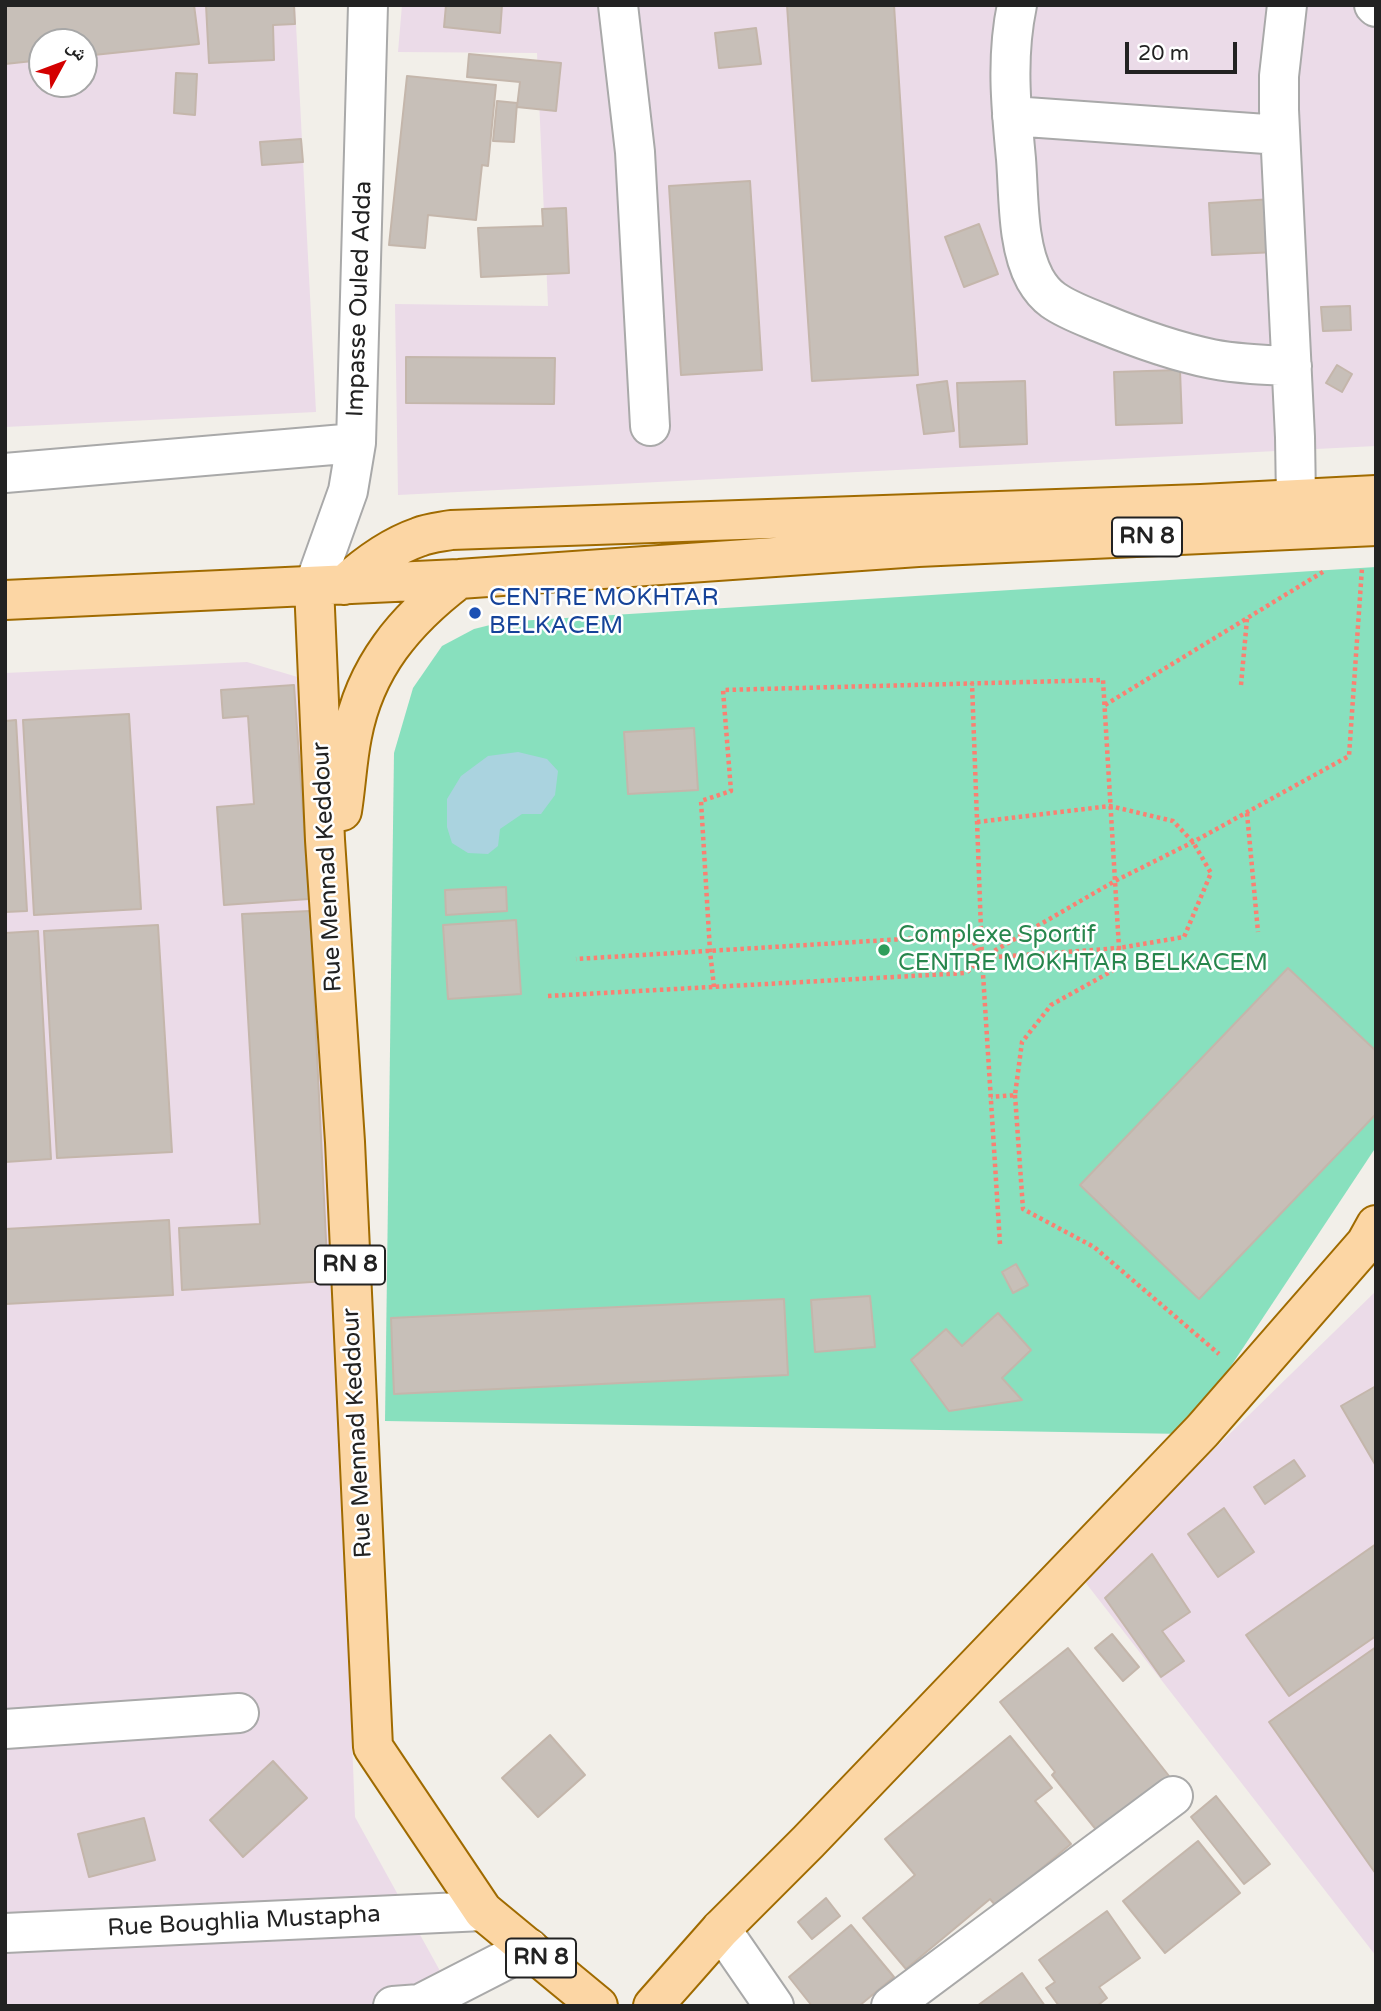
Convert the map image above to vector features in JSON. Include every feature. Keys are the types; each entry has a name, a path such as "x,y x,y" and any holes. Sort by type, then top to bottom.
{"main road":[{"path":"5,600 329,586 394,548 421,536 452,530 1187,505 1376,495"},
{"name":"RN 8","path":"329,586 918,547 1376,526"},
{"path":"325,840 342,812 351,736 363,696 376,668 412,618 459,579"},
{"name":"Rue Mennad Keddour","path":"329,586 325,840 345,1142 373,1747 483,1911"},
{"path":"653,2006 721,1929 808,1842 1192,1441 1366,1243 1376,1225"},
{"name":"RN 8","path":"483,1911 598,2006"}],"street":[{"name":"Impasse Ouled Adda","path":"329,586 356,443 368,5"},
{"path":"618,5 635,152 650,426"},
{"path":"1017,5 1010,52 1012,116 1023,241 1027,263 1037,283 1052,299 1071,311 1138,338 1213,359 1252,365 1292,366"},
{"path":"1287,5 1279,76 1280,135 1296,499"},
{"path":"1012,116 1280,135"},
{"path":"5,473 356,443"},
{"path":"5,1729 239,1713"},
{"path":"891,2006 1172,1796"},
{"name":"Rue Boughlia Mustapha","path":"5,1933 483,1911"},
{"path":"721,1929 774,2006"},
{"path":"393,2006 420,2004 529,1948"}],"path":[{"path":"548,996 966,972 982,958 1115,881 1193,842 1349,756 1362,568"},
{"path":"1105,705 1326,570"},
{"path":"1241,685 1248,618"},
{"path":"714,987 701,801 731,791 723,690 1103,680 1119,948 1112,971 1051,1005 1022,1042 1015,1095 1023,1209 1094,1247 1248,1378"},
{"path":"972,683 982,958 1000,1244"},
{"path":"978,822 1111,806 1172,821 1193,842 1210,873 1184,937 1119,948 982,958"},
{"path":"1247,813 1258,932"},
{"path":"576,959 970,935 982,958"},
{"path":"990,1097 1015,1095"}],"shaded area":[{"path":"5,5 295,5 316,412 5,427"},
{"path":"402,5 1376,5 1376,446 398,495 395,304 548,306 537,53 398,52"},
{"path":"247,662 311,681 355,1817 450,1989 435,2006 5,2006 5,673"},
{"path":"1376,1291 1376,1956 1082,1578"}],"green space":[{"name":"Complexe Sportif CENTRE MOKHTAR BELKACEM","path":"1376,567 1376,1147 1186,1434 385,1421 394,753 413,688 442,646 474,629 502,622"}],"water":[{"path":"518,752 547,759 558,771 555,795 541,814 522,814 500,829 498,846 488,854 468,853 452,843 447,827 447,799 461,776 488,756"}],"building":[{"path":"5,5 194,5 199,44 98,55 98,28 28,28 28,62 5,64"},
{"path":"206,5 294,5 295,24 273,25 274,60 209,63"},
{"path":"446,5 502,5 500,33 444,27"},
{"path":"787,5 894,5 918,375 812,381"},
{"path":"756,28 761,64 719,68 715,33"},
{"path":"469,54 561,63 556,111 517,107 520,82 467,77"},
{"path":"176,73 197,74 195,115 174,113"},
{"path":"407,76 496,85 488,166 482,165 476,220 428,215 425,248 389,245"},
{"path":"497,101 517,103 514,142 493,141"},
{"path":"301,139 303,162 262,165 260,142"},
{"path":"750,181 762,370 681,375 669,186"},
{"path":"1273,199 1276,252 1212,255 1209,203"},
{"path":"566,208 569,273 481,277 478,228 543,226 542,209"},
{"path":"979,224 998,274 964,287 945,237"},
{"path":"1350,306 1351,330 1323,331 1321,307"},
{"path":"406,357 555,358 554,404 406,403"},
{"path":"1337,365 1352,374 1342,392 1326,383"},
{"path":"1180,370 1182,423 1116,425 1114,372"},
{"path":"947,381 954,431 924,434 917,385"},
{"path":"1025,381 1027,444 960,447 957,383"},
{"path":"294,685 309,899 224,905 217,807 254,804 248,716 223,718 221,690"},
{"path":"129,714 141,909 34,915 23,720"},
{"path":"16,720 27,911 5,912 5,721"},
{"path":"694,728 698,790 628,794 624,732"},
{"path":"506,887 507,911 446,915 445,890"},
{"path":"310,911 328,1281 182,1290 179,1228 260,1224 242,914"},
{"path":"516,920 521,994 448,999 443,925"},
{"path":"158,925 172,1152 57,1158 44,931"},
{"path":"38,931 51,1159 5,1162 5,933"},
{"path":"1288,968 1376,1051 1376,1114 1199,1299 1080,1185"},
{"path":"169,1220 173,1295 5,1304 5,1229"},
{"path":"1016,1264 1028,1285 1013,1293 1002,1272"},
{"path":"870,1296 875,1347 815,1352 811,1300"},
{"path":"784,1299 788,1375 394,1394 391,1318"},
{"path":"998,1313 1031,1350 1002,1378 1022,1400 949,1411 911,1360 946,1329 962,1346"},
{"path":"1376,1386 1376,1466 1341,1406"},
{"path":"1294,1460 1305,1476 1265,1504 1254,1487"},
{"path":"1224,1508 1254,1552 1218,1577 1188,1534"},
{"path":"1376,1544 1376,1636 1289,1696 1246,1635"},
{"path":"1152,1554 1190,1612 1162,1631 1184,1661 1161,1677 1105,1598"},
{"path":"1112,1634 1139,1667 1123,1681 1095,1648"},
{"path":"1376,1647 1376,1874 1269,1722"},
{"path":"1068,1648 1169,1776 1098,1832 1052,1775 1055,1772 1000,1702"},
{"path":"550,1735 585,1775 538,1817 502,1778"},
{"path":"1010,1736 1052,1788 1035,1801 1071,1844 996,1906 990,1899 906,1969 863,1918 915,1875 885,1839"},
{"path":"273,1761 307,1798 243,1857 210,1820"},
{"path":"1216,1796 1270,1864 1244,1884 1191,1817"},
{"path":"144,1818 155,1860 89,1877 78,1834"},
{"path":"1198,1841 1240,1893 1165,1953 1123,1901"},
{"path":"826,1898 840,1916 812,1939 798,1922"},
{"path":"1107,1911 1140,1958 1099,1987 1107,1998 1097,2006 1059,2006 1046,1988 1055,1982 1039,1960"},
{"path":"851,1925 894,1977 859,2006 812,2006 789,1977"},
{"path":"1022,1973 1045,2006 977,2006"}],"place":[{"name":"CENTRE MOKHTAR BELKACEM","path":"475,613"},
{"name":"Complexe Sportif CENTRE MOKHTAR BELKACEM","path":"884,950"}]}
